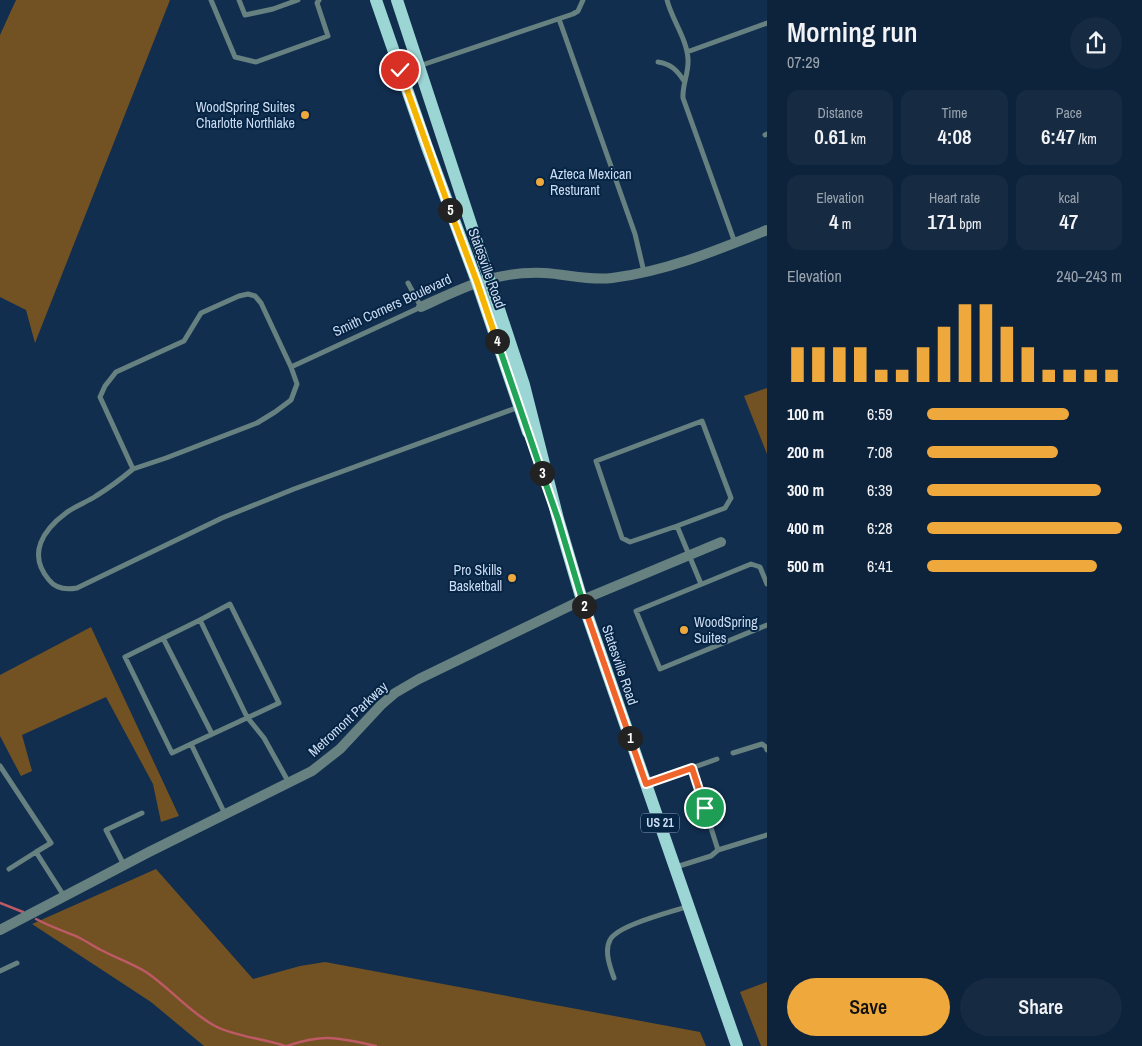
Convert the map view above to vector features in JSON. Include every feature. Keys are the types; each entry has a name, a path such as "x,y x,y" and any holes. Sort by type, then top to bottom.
{"main road":[{"name":"Statesville Road","path":"376,0 427,147 477,282 558,519"},
{"name":"Statesville Road","path":"396,0 490,277 524,385 558,519 582,600 737,1046"}],"street":[{"name":"Smith Corners Boulevard","path":"421,307 490,277 516,273 545,273 608,278 644,273 708,254 767,230"},
{"name":"Metromont Parkway","path":"0,930 124,865 312,771 340,749 381,705 395,693 419,679 582,600 721,542"}],"lane":[{"path":"211,0 235,57 256,62 328,36 317,3 319,0"},
{"path":"240,0 245,15 273,9 298,0"},
{"path":"419,66 573,14 578,11 583,0"},
{"path":"667,0 687,52 688,62 682,88 686,108 735,243"},
{"path":"559,19 635,234 644,273"},
{"path":"687,52 767,23"},
{"path":"658,62 670,65 680,74 684,82"},
{"path":"408,283 421,307"},
{"path":"133,469 100,397 105,386 116,372 184,340 201,313 239,296 248,294 255,296 261,304 298,384 291,400 275,412 239,430 133,469 110,488 66,512 42,538 38,553 40,565 51,583 58,587 76,588 222,518 294,489 519,407"},
{"name":"Smith Corners Boulevard","path":"291,367 421,307"},
{"path":"702,421 731,498 725,508 677,526 630,542 622,538 596,461 702,421"},
{"path":"677,526 702,584"},
{"path":"767,584 760,567 751,564 636,611 660,669 767,625"},
{"path":"230,604 279,702 172,753 125,658 200,620 230,604"},
{"path":"200,620 247,717 264,738 289,783"},
{"path":"163,638 212,734"},
{"path":"191,744 225,814"},
{"path":"733,753 762,744 767,750"},
{"path":"646,784 717,759"},
{"path":"0,766 51,843 9,869"},
{"path":"692,768 718,850"},
{"path":"124,865 106,830 142,813"},
{"path":"676,867 711,856 718,850 767,835"},
{"path":"36,852 64,896"},
{"path":"614,978 610,966 608,945 614,934 625,927 689,906"},
{"path":"0,971 17,963"}],"shaded area":[{"path":"16,0 170,0 35,343 26,310 0,297 0,35"},
{"path":"767,388 767,454 744,396"},
{"path":"91,627 179,816 161,822 153,784 106,697 22,735 32,771 21,776 0,736 0,675"},
{"path":"156,869 253,979 300,966 325,962 700,1032 706,1046 204,1046 151,1002 32,924"},
{"path":"767,982 767,1046 761,1046 740,992"}],"waterway":[{"path":"0,903 23,912"},
{"path":"36,919 78,937 146,972 197,1014 215,1026 232,1033 285,1046"},
{"path":"287,1046 322,1038 376,1046"}],"place":[{"name":"WoodSpring Suites Charlotte Northlake","path":"305,115"},
{"name":"Azteca Mexican Resturant","path":"540,182"},
{"name":"Pro Skills Basketball","path":"512,578"},
{"name":"WoodSpring Suites","path":"684,630"}],"route":[{"path":"400,70 477,282 558,519 588,619 646,784 692,768 705,808"}]}
